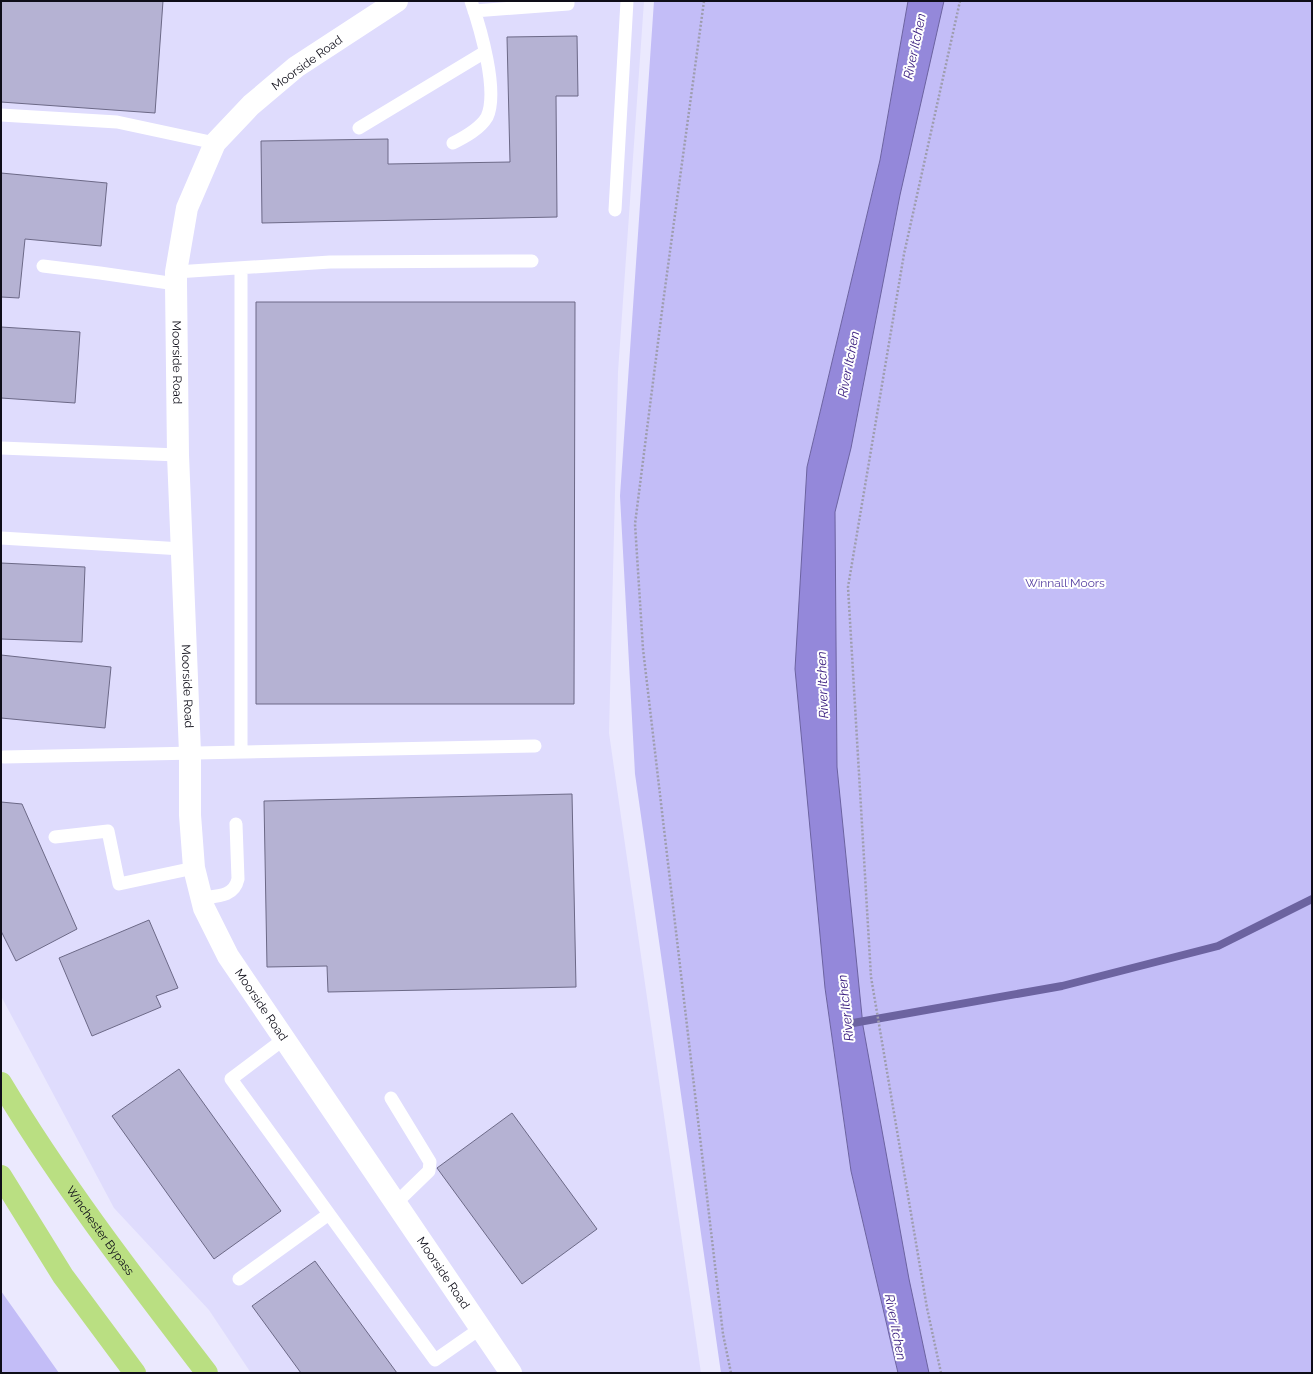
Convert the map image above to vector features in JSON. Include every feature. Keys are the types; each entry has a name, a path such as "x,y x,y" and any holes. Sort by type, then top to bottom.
{"highway":[{"name":"Winchester Bypass","path":"1,1083 24,1122 99,1232 207,1373"},
{"path":"1,1176 63,1276 135,1373"}],"street":[{"name":"Moorside Road","path":"397,1 296,67 251,105 215,144 187,208 176,278 178,455 190,753 190,815 194,868 204,908 228,956 512,1373"}],"lane":[{"path":"453,143 472,133 486,117 490,98 490,78 473,6 568,4 568,1"},
{"path":"614,210 627,1"},
{"path":"359,128 485,52"},
{"path":"1,115 117,122 215,144"},
{"path":"43,266 100,273 176,278 241,268 330,262 532,261"},
{"path":"241,268 241,752"},
{"path":"1,448 178,455"},
{"path":"1,538 182,548"},
{"path":"4,757 535,746"},
{"path":"201,898 226,894 236,886 238,879 236,824"},
{"path":"55,837 108,831 119,884 194,868"},
{"path":"284,1039 231,1079 435,1360 481,1328"},
{"path":"391,1098 430,1162 429,1171 396,1203"},
{"path":"239,1279 329,1214"}],"path":[{"path":"704,1 662,303 634,524 643,649 723,1334 731,1373"},
{"path":"941,1373 927,1308 871,978 848,587 904,254 960,1"}],"shaded area":[{"path":"1,1 644,1 618,372 609,733 701,1373 251,1373 209,1310 114,1208 1,996"}],"green space":[{"path":"654,1 908,1 880,160 807,467 825,988 851,1171 898,1373 721,1373 635,774 620,496"},
{"name":"Winnall Moors","path":"923,1 1312,1 1312,1373 905,1373 866,1174 816,538"},
{"path":"1,1291 59,1373 1,1373"}],"water":[{"name":"River Itchen","path":"908,1 944,1 900,195 851,448 835,512 837,767 863,1026 909,1279 929,1373 898,1373 851,1171 825,988 795,669 807,467 880,160"}],"building":[{"path":"1,1 163,1 155,113 1,102"},
{"path":"577,36 578,96 556,96 557,217 262,223 261,141 388,139 388,164 510,162 507,37"},
{"path":"1,173 107,183 101,246 25,239 19,298 1,297"},
{"path":"256,302 575,302 574,704 256,704"},
{"path":"1,327 80,332 75,403 1,398"},
{"path":"1,563 85,567 82,642 1,639"},
{"path":"1,655 111,667 105,728 1,718"},
{"path":"572,794 576,987 328,992 327,966 267,967 264,801"},
{"path":"1,802 22,804 77,929 16,961 1,931"},
{"path":"149,920 178,988 156,996 161,1007 92,1036 59,958"},
{"path":"179,1069 281,1211 214,1259 112,1116"},
{"path":"512,1113 597,1229 522,1284 437,1168"},
{"path":"315,1261 397,1373 301,1373 252,1306"}],"waterway":[{"name":"River Itchen","path":"853,1023 1062,986 1218,946 1312,899"}]}
